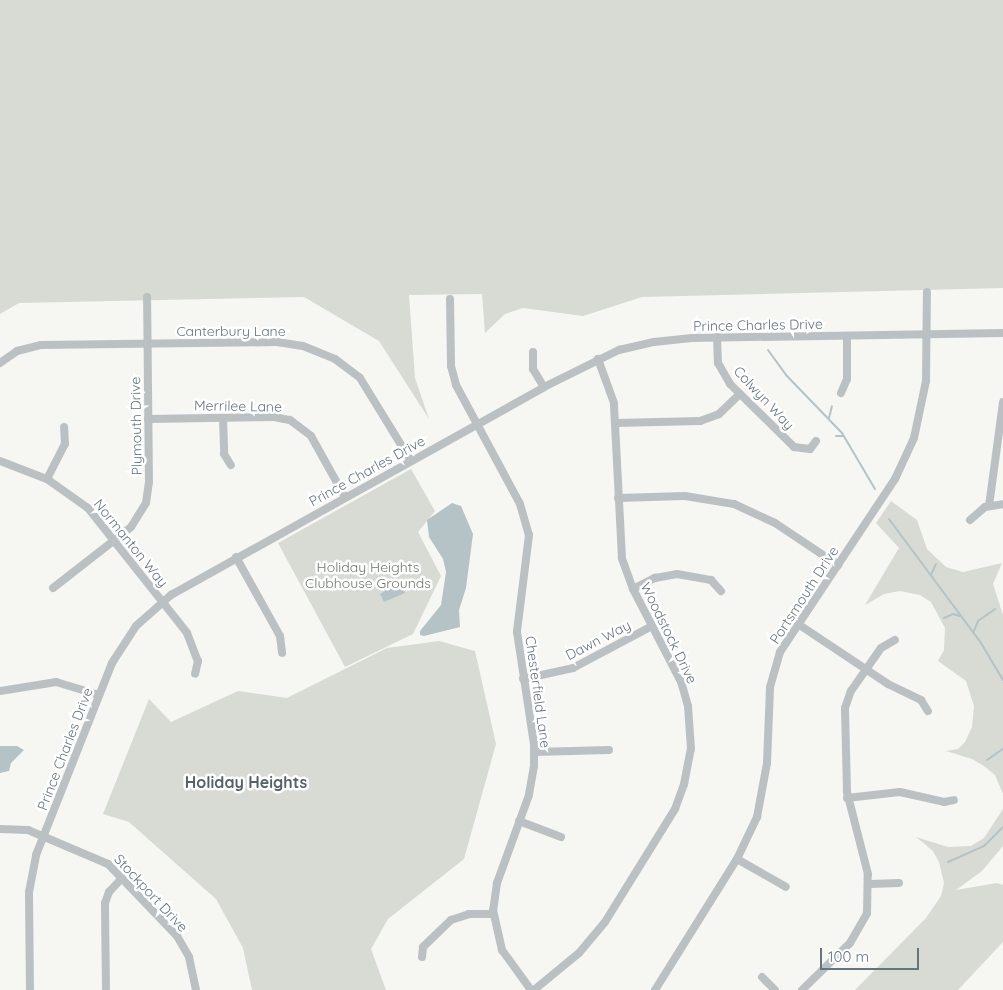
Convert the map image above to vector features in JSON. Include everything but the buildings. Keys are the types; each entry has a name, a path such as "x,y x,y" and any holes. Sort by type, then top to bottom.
{"street":[{"name":"Portsmouth Drive","path":"656,990 737,859 751,831 764,789 771,676 780,652 895,479 914,438 925,393 928,335 927,292"},
{"name":"Plymouth Drive","path":"53,588 136,522 148,496 147,297"},
{"name":"Chesterfield Lane","path":"450,299 452,371 460,395 520,504 528,529 529,548 517,632 534,752 530,787 520,822 497,883 493,914 502,950 533,990"},
{"name":"Prince Charles Drive","path":"30,990 30,884 44,836 99,695 128,637 162,602 236,558 544,387 598,359 642,344 717,337 1003,333"},
{"path":"841,393 847,379 847,336"},
{"name":"Colwyn Way","path":"717,337 720,369 740,394 794,448 810,449 816,441"},
{"name":"Canterbury Lane","path":"0,363 17,351 35,345 277,342 320,351 341,362 366,385 411,460"},
{"path":"533,352 533,369 544,387"},
{"name":"Woodstock Drive","path":"533,990 579,953 601,927 669,820 684,784 691,748 688,706 677,670 633,589 619,539 613,394 598,359"},
{"path":"615,423 700,420 718,414 740,394"},
{"path":"989,506 1003,402"},
{"name":"Merrilee Lane","path":"148,419 279,417 300,425 315,441 346,497"},
{"path":"223,418 224,454 231,465"},
{"path":"47,479 66,444 64,427"},
{"name":"Normanton Way","path":"0,461 47,479 82,503 162,602 195,648 198,666 195,674"},
{"path":"618,498 685,496 734,504 775,523 838,565"},
{"path":"970,520 989,506 1003,504"},
{"path":"236,558 280,636 282,653"},
{"path":"633,589 656,578 677,574 711,580 721,591"},
{"path":"798,624 893,687 921,700 928,711"},
{"name":"Dawn Way","path":"524,679 573,668 652,626"},
{"path":"802,990 856,935 866,913 870,884 847,798 846,704 866,669 884,644 895,640"},
{"path":"0,691 56,682 99,695"},
{"path":"534,752 609,750"},
{"path":"847,798 900,792 944,802 954,800"},
{"path":"520,822 562,837"},
{"name":"Stockport Drive","path":"0,829 22,828 99,857 122,878 181,943 191,964 196,990"},
{"path":"737,859 786,887"},
{"path":"106,990 105,903 112,888 122,878"},
{"path":"870,884 899,883"},
{"path":"422,956 423,947 451,920 469,914 493,914"},
{"path":"762,977 775,990"}],"green space":[{"path":"0,0 1003,0 1003,288 642,297 583,316 523,308 505,314 485,333 482,294 409,295 415,378 429,419 379,341 304,297 19,303 0,314"},
{"name":"Holiday Heights Clubhouse Grounds","path":"411,469 435,511 418,532 441,576 413,634 345,667 278,543"},
{"path":"891,501 917,520 927,549 946,567 963,572 1002,563 993,584 1003,615 1003,794 995,775 984,766 972,759 946,751 958,749 965,742 972,727 974,706 966,681 938,661 944,650 945,628 931,602 920,595 900,591 884,594 865,605 899,548 876,523"},
{"path":"439,641 475,651 496,744 464,859 388,919 371,949 386,990 252,990 243,948 216,899 129,822 103,814 149,699 171,722 238,691 287,698 387,648"},
{"path":"1003,809 1003,846 982,871 956,890 997,883 1003,885 1003,942 958,990 855,990 926,918 941,896 944,883 939,862 933,851 916,837 948,847 971,846 984,838"}],"shaded area":[{"path":"452,503 461,506 473,534 466,588 459,610 460,627 424,636 420,635 420,631 441,605 446,572 443,559 429,537 427,520"},
{"path":"399,582 405,593 384,602 380,594"},
{"path":"0,746 17,746 24,750 11,763 9,771 0,773"}],"waterway":[{"path":"768,350 786,375 842,433 875,489"},
{"path":"829,418 832,406"},
{"path":"836,436 843,436"},
{"path":"889,519 981,643 1003,680"},
{"path":"931,575 936,564"},
{"path":"974,631 978,621 995,609"},
{"path":"944,618 953,614 960,616"},
{"path":"987,760 1003,749"},
{"path":"948,862 984,846 1003,827"}],"district":[{"name":"Holiday Heights","path":"246,782"}]}
